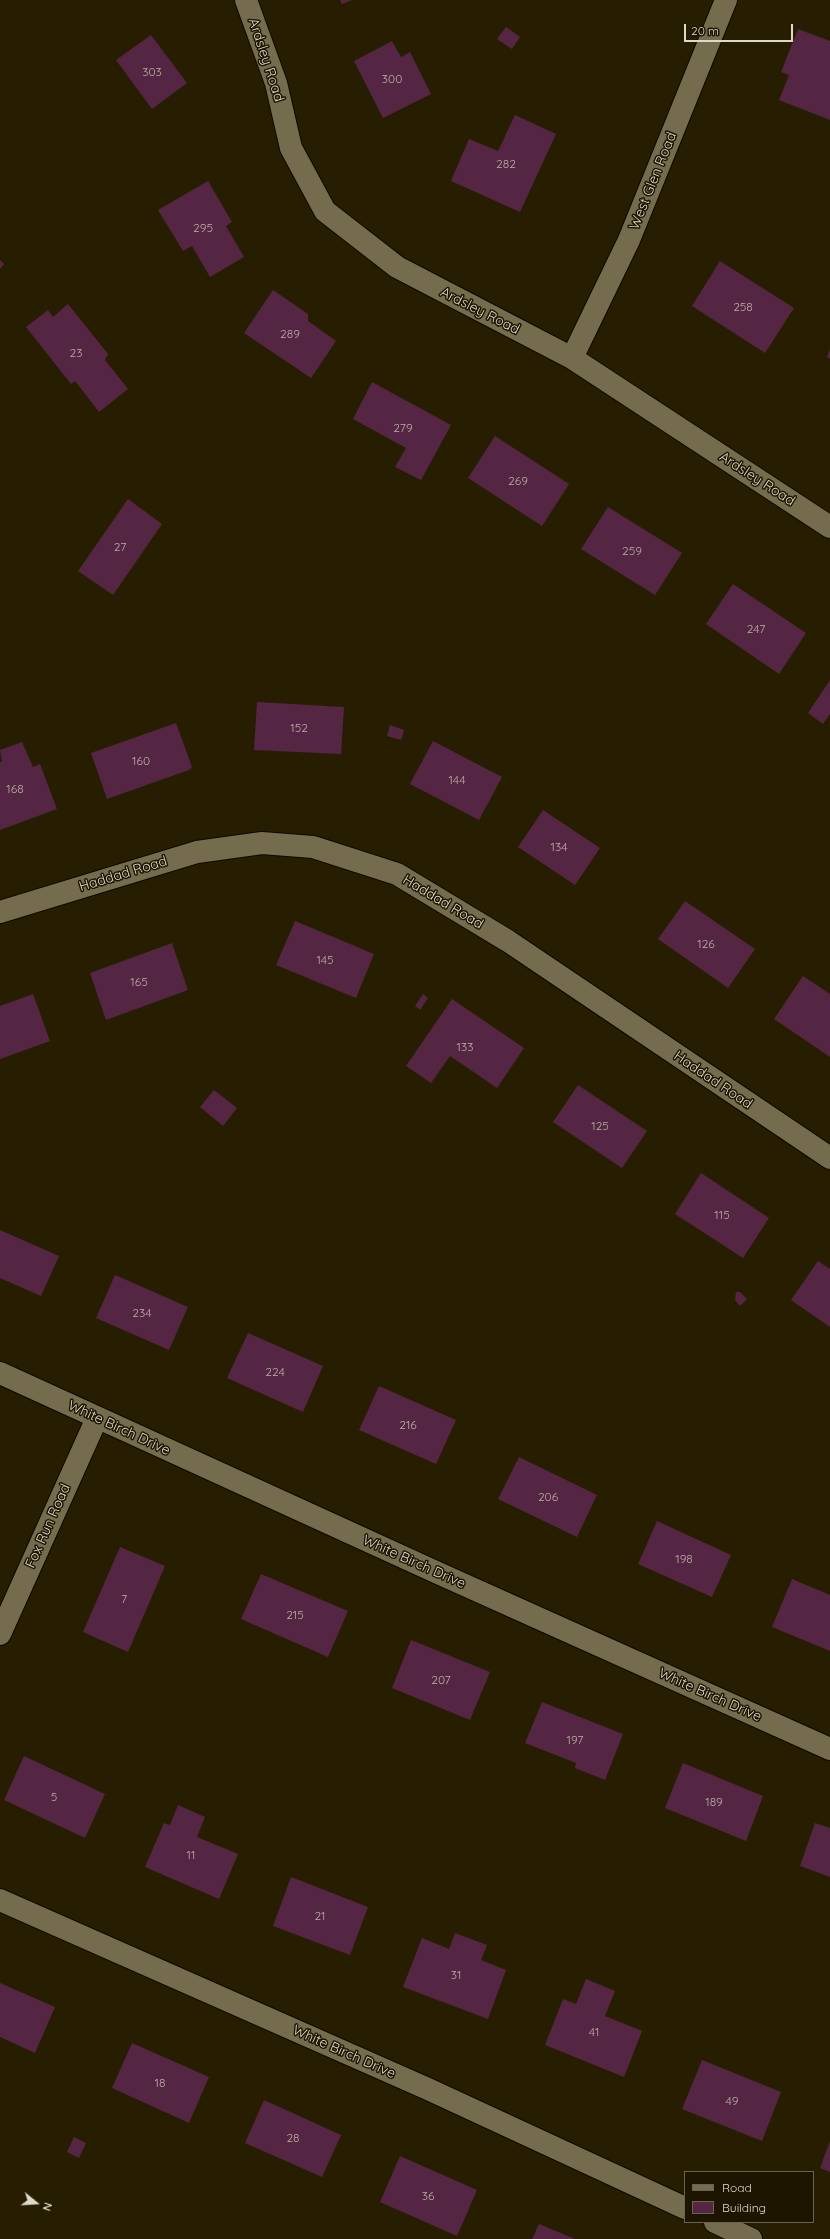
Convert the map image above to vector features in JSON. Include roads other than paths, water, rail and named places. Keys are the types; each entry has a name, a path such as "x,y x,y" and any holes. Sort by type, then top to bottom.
{"street":[{"name":"Ardsley Road","path":"246,0 276,83 291,148 325,210 396,267 572,358 830,527"},
{"name":"West Glen Road","path":"572,358 629,240 726,0"},
{"name":"Haddad Road","path":"0,912 197,852 262,843 313,847 397,874 404,878 508,941 830,1158"},
{"name":"White Birch Drive","path":"0,1373 830,1749"},
{"name":"Fox Run Road","path":"0,1634 97,1418"},
{"name":"White Birch Drive","path":"0,1900 428,2089 684,2208"},
{"path":"717,2223 751,2239"}]}
